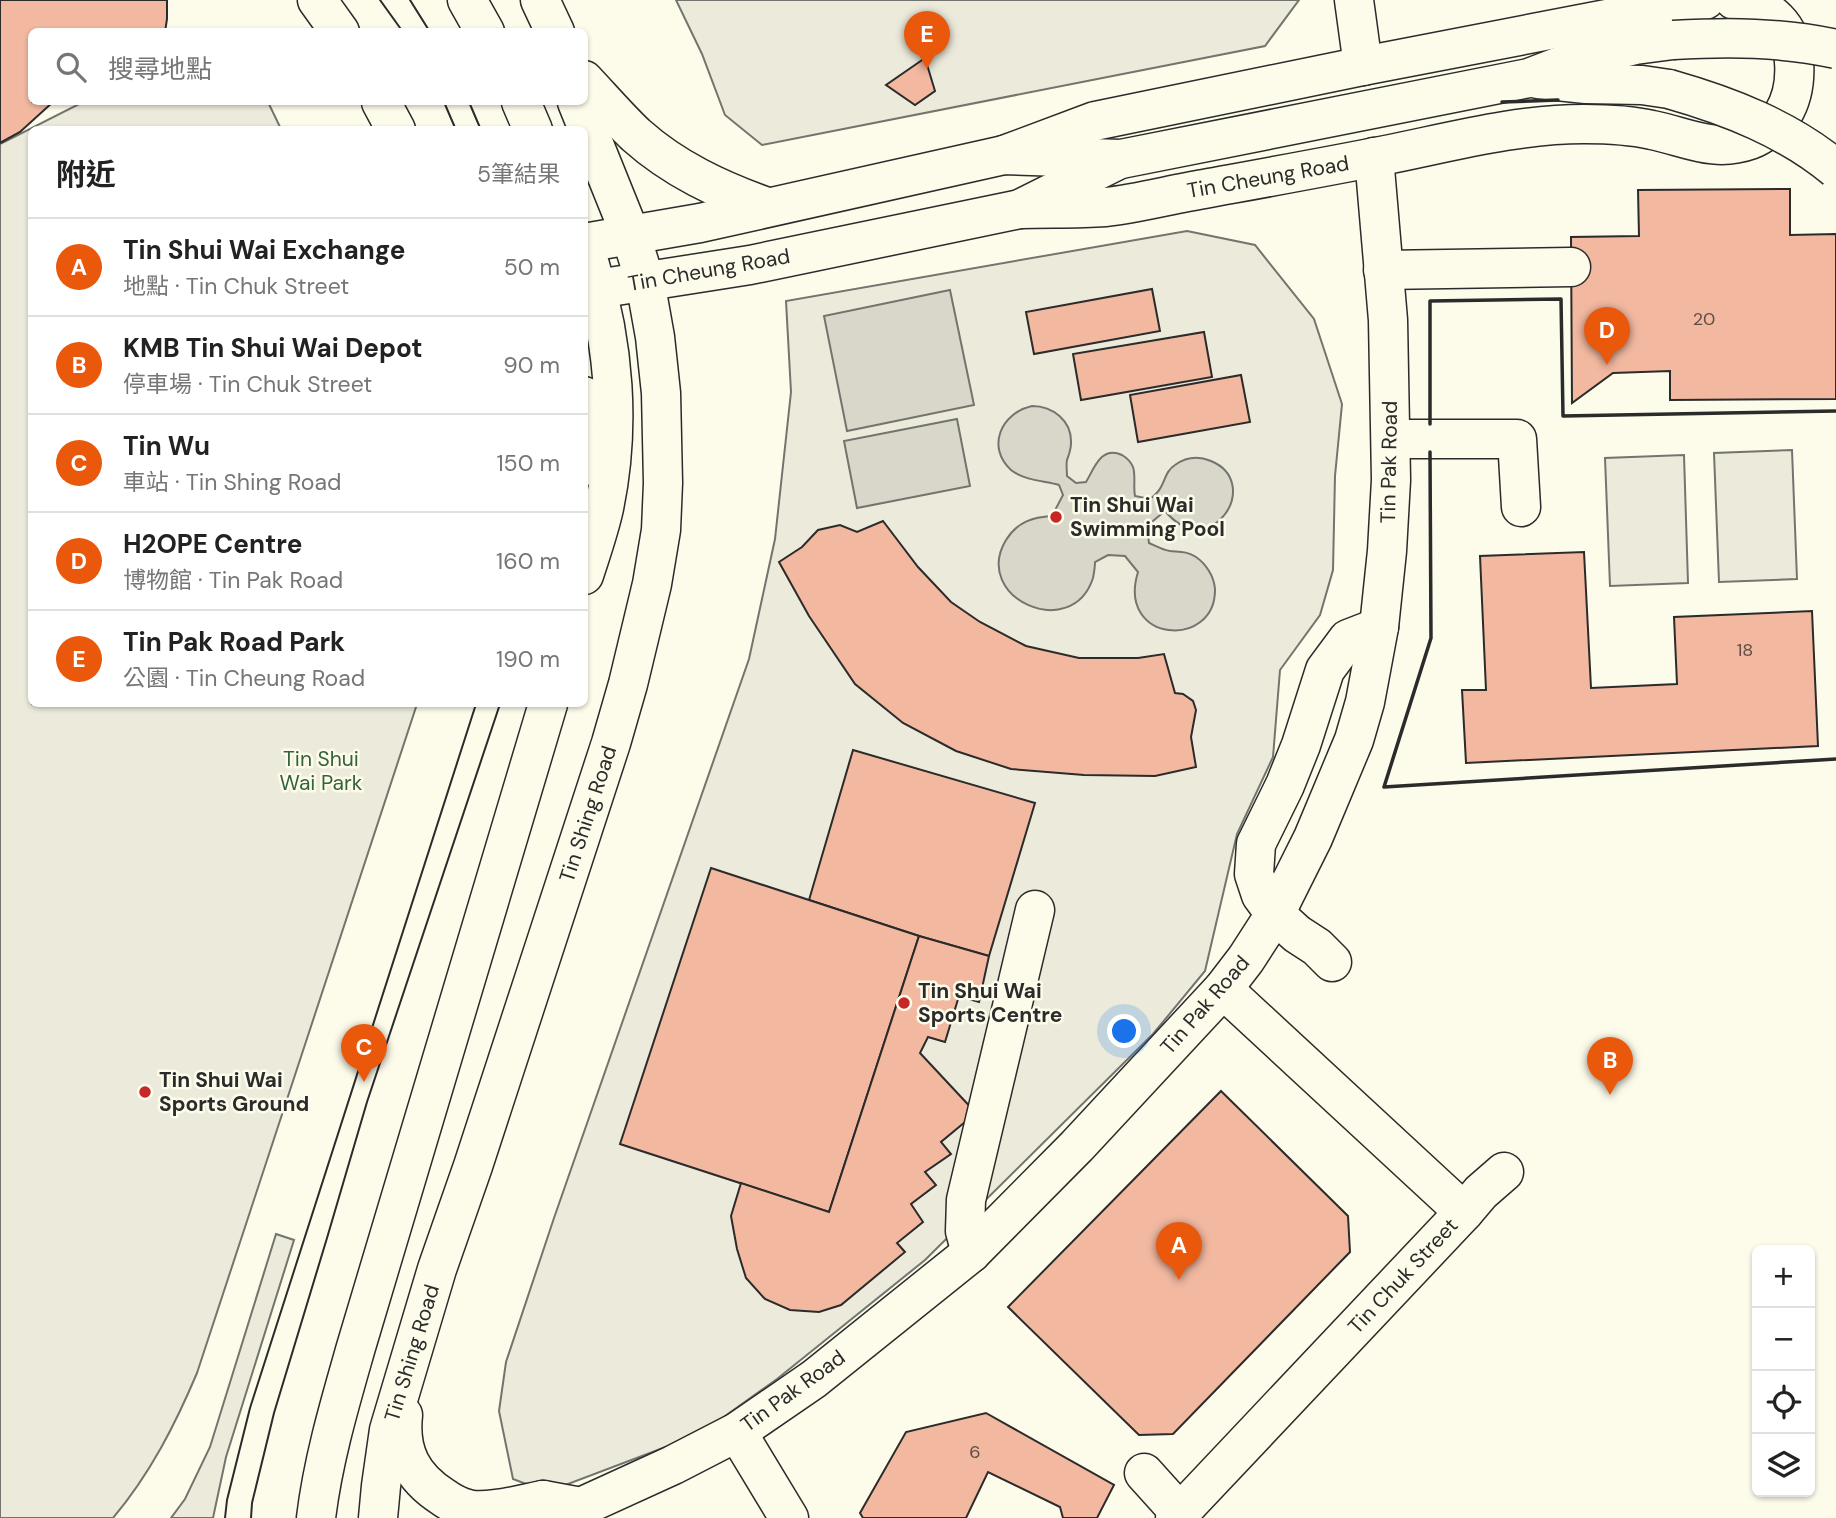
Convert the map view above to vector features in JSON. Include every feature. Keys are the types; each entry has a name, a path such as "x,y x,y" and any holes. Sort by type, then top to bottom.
{"main road":[{"path":"317,0 337,28"},
{"path":"467,0 483,28"},
{"path":"540,0 553,28"},
{"path":"1354,0 1363,66"},
{"path":"588,244 700,223 1004,155 1095,121 1705,0"},
{"name":"Tin Cheung Road","path":"591,290 750,265 1020,209 1108,206 1549,125 1618,125 1652,130 1698,143 1734,144 1753,139 1782,116 1793,82 1794,65 1787,34 1777,20 1762,9 1734,0"},
{"path":"1004,155 1121,159 1529,78 1581,58 1635,45 1673,40 1756,39 1836,49"},
{"path":"1529,78 1586,84 1642,85 1669,89 1707,100 1754,119 1807,148 1836,169"},
{"path":"588,84 636,135 697,178 731,195 767,207"},
{"path":"383,105 394,126"},
{"path":"522,105 531,126"},
{"name":"Tin Shing Road","path":"578,105 586,126"},
{"name":"Tin Shing Road","path":"378,1518 389,1430 437,1269 611,743 652,584 661,530 661,394 645,281 631,236 588,132"},
{"name":"Tin Pak Road","path":"485,1518 566,1508 673,1465 737,1432 814,1379 971,1253 1077,1146 1223,989 1246,960 1275,914 1313,838 1353,740 1365,702 1378,627 1387,551 1391,439 1388,320 1374,157"},
{"path":"1020,209 1121,159"},
{"path":"1383,270 1571,267"},
{"path":"588,271 613,376 614,412 604,508 588,564"},
{"path":"588,426 591,448 588,564"},
{"path":"1391,439 1517,439 1521,507"},
{"path":"316,1518 328,1454 363,1322 547,707"},
{"path":"971,1253 965,1231 966,1200 1035,910"},
{"path":"1275,914 1332,962"},
{"name":"Tin Chuk Street","path":"1178,1515 1464,1212 1223,989"},
{"path":"1464,1212 1481,1192 1504,1172"},
{"path":"409,1364 401,1433 407,1457 422,1482 451,1502 469,1509 566,1508"},
{"path":"737,1432 789,1518"},
{"path":"1144,1473 1178,1515"}],"green space":[{"path":"676,0 1299,0 1265,46 762,145 725,115 702,54"},
{"name":"Tin Shui Wai Sports Ground","path":"77,105 269,105 280,126 36,126"},
{"name":"Tin Shui Wai Sports Ground","path":"28,130 28,707 416,707 197,1373 171,1430 139,1484 113,1518 0,1518 0,144"},
{"path":"1187,231 1255,245 1314,319 1342,404 1335,476 1333,570 1320,615 1280,670 1273,757 1237,834 1205,971 1153,1034 925,1260 777,1379 700,1434 547,1492 513,1479 499,1411 506,1362 749,659 775,539 791,392 786,301"},
{"path":"1792,450 1797,579 1719,582 1714,453"},
{"path":"1684,455 1688,583 1610,586 1605,458"},
{"path":"276,1234 294,1240 226,1457 213,1518 171,1518 185,1499 210,1447"}],"shaded area":[{"path":"950,290 974,405 847,431 824,316"},
{"path":"1032,406 1054,412 1065,422 1071,443 1067,476 1076,483 1086,482 1095,465 1109,453 1122,455 1129,460 1134,470 1135,496 1150,499 1160,489 1170,470 1184,460 1206,459 1226,472 1232,486 1232,501 1225,514 1213,525 1199,529 1182,525 1165,511 1147,526 1149,543 1193,555 1209,571 1215,589 1211,609 1200,622 1185,629 1169,630 1153,625 1141,613 1135,596 1138,572 1125,556 1108,555 1095,562 1093,578 1082,597 1066,608 1047,610 1028,605 1013,595 1002,580 999,561 1006,540 1015,529 1026,522 1052,516 1063,495 1059,485 1028,478 1011,470 999,451 998,441 1005,423 1021,410"},
{"path":"957,419 970,486 857,508 844,441"}],"building":[{"path":"0,0 167,0 166,28 28,28 28,105 50,105 20,132 0,143"},
{"path":"925,58 935,91 915,105 886,85"},
{"path":"1790,189 1790,235 1836,234 1836,399 1670,400 1670,371 1613,373 1572,403 1571,237 1639,236 1638,190"},
{"path":"1152,289 1160,331 1034,354 1026,312"},
{"path":"1204,332 1212,377 1081,400 1073,354"},
{"path":"1241,375 1250,422 1138,442 1130,395"},
{"path":"883,521 918,567 951,602 980,622 1026,646 1079,658 1138,658 1164,654 1175,693 1183,694 1193,701 1196,710 1191,737 1196,767 1155,776 1084,775 1011,769 956,751 903,723 855,684 809,616 779,562 802,547 818,530 840,525 857,532"},
{"path":"1584,552 1591,688 1677,684 1674,617 1812,611 1818,746 1466,763 1462,690 1486,690 1480,556"},
{"path":"853,750 1035,803 989,956 809,900"},
{"path":"711,868 919,936 829,1212 620,1144"},
{"path":"919,936 989,956 979,1002 959,996 945,1042 928,1037 920,1053 976,1113 941,1142 951,1154 925,1172 936,1185 911,1204 923,1222 897,1243 905,1252 841,1305 819,1312 790,1310 765,1299 746,1278 731,1216 741,1183 829,1212"},
{"path":"1221,1091 1348,1216 1350,1252 1173,1434 1139,1435 1008,1307"},
{"path":"986,1413 1114,1485 1097,1518 1063,1518 1060,1507 988,1472 966,1518 863,1518 860,1513 906,1432"}],"tram line":[{"path":"380,0 400,28"},
{"path":"410,0 428,28"},
{"path":"445,105 454,126"},
{"path":"470,105 479,126"},
{"path":"225,1518 250,1408 475,707"},
{"path":"251,1518 252,1503 274,1413 367,1102 499,707"}],"wall":[{"path":"1502,102 1558,100"},
{"path":"1430,424 1430,301 1561,299 1563,416 1836,411"},
{"path":"1430,452 1431,638 1384,787 1836,759"}],"place":[{"name":"Tin Pak Road Park","path":"927,69"},
{"name":"H2OPE Centre","path":"1607,365"},
{"name":"Tin Shui Wai Swimming Pool","path":"1056,517"},
{"name":"Tin Shui Wai Sports Centre","path":"904,1003"},
{"name":"Tin Wu","path":"364,1082"},
{"name":"Tin Shui Wai Sports Ground","path":"145,1092"},
{"name":"KMB Tin Shui Wai Depot","path":"1610,1095"},
{"name":"Tin Shui Wai Exchange","path":"1179,1280"}],"park label":[{"name":"Tin Shui Wai Park","path":"321,771"}]}
